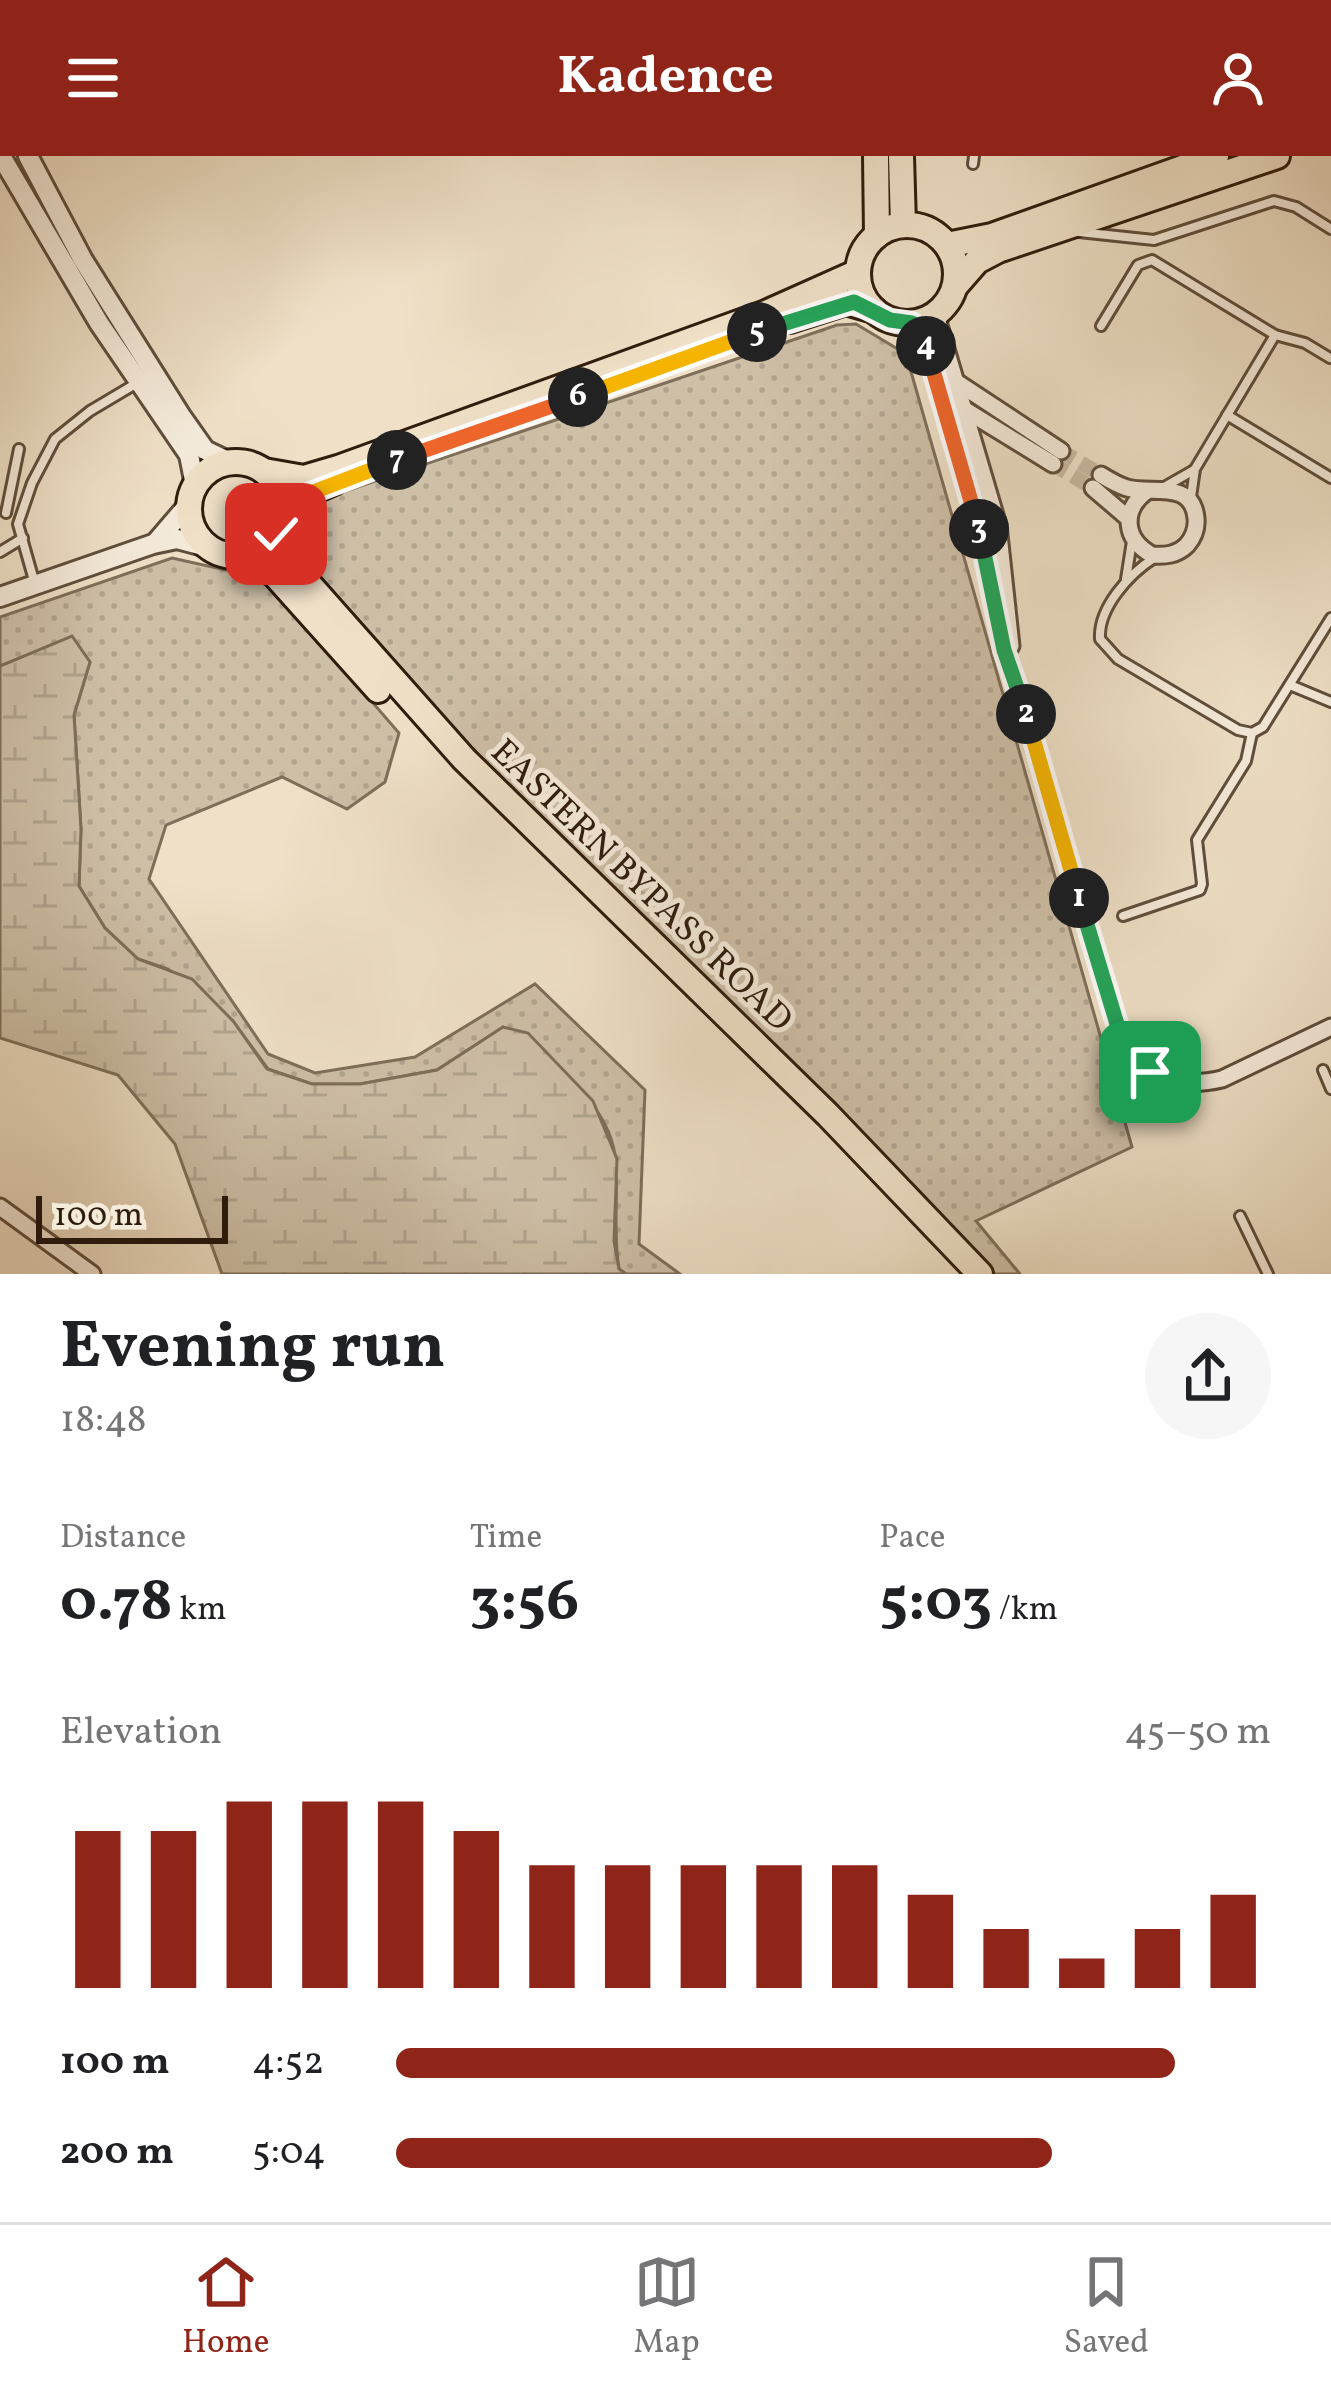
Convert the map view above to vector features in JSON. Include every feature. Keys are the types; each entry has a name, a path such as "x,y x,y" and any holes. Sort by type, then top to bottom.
{"main road":[{"path":"876,156 878,235"},
{"path":"901,156 903,225"},
{"path":"947,245 992,236 1216,156"},
{"path":"858,272 766,313 338,468 304,478 230,462 209,469 191,495 191,525 208,547 227,555 246,555 263,548 295,499 332,483 801,316 854,302 890,320 924,319 977,261 1277,156"},
{"path":"874,310 862,293 858,272 864,252 878,235 903,225 932,232 947,245 956,268 956,285"},
{"path":"264,471 278,488 281,519"},
{"name":"EASTERN BYPASS ROAD","path":"281,519 291,564 435,728 828,1115 980,1274"},
{"name":"EASTERN BYPASS ROAD","path":"246,555 274,575 445,764 902,1208 958,1274"}],"street":[{"path":"28,156 75,265 139,382 189,455 191,495 153,544"},
{"path":"2,164 205,450 230,462"},
{"path":"924,319 930,355 964,410 998,526 1014,672"},
{"path":"924,319 948,386 1004,650 1123,1044 1135,1060 1166,1080 1203,1084 1331,1027"},
{"path":"948,386 980,401 1057,457 964,410"},
{"path":"1128,518 1097,482 1179,493 1196,518 1191,539 1175,554 1158,555 1142,549 1132,538 1131,507 1153,490"},
{"path":"0,597 153,544 177,539 208,547"},
{"path":"0,1207 92,1274"}],"lane":[{"path":"1060,229 1154,240 1274,201 1297,207 1331,229"},
{"path":"1101,326 1138,265 1152,260 1276,335 1331,357"},
{"path":"1153,490 1195,469 1276,335"},
{"path":"18,524 55,439 89,411 139,382"},
{"path":"1227,416 1331,478"},
{"path":"19,449 3,513 18,524 36,585"},
{"path":"1192,506 1195,469"},
{"path":"0,551 23,538"},
{"path":"1132,538 1126,580 1100,626 1104,647 1208,714 1252,733"},
{"path":"1126,580 1158,555"},
{"path":"1123,916 1199,890 1197,840 1246,761 1252,733 1269,719 1331,618"},
{"path":"1290,685 1331,702"},
{"path":"1323,1070 1331,1090"},
{"path":"1240,1216 1268,1274"}],"green space":[{"path":"856,324 906,354 1132,1147 976,1221 1020,1274 988,1274 518,812 304,563 307,525 331,496 837,325"},
{"path":"172,558 266,579 399,733 385,782 347,809 282,777 166,825 149,879 268,1054 315,1073 415,1057 535,984 645,1090 639,1244 680,1274 626,1274 619,1269 616,1166 604,1122 576,1086 503,1027 437,1070 360,1084 312,1084 268,1069 233,1021 168,969 138,959 105,928 79,886 81,829 74,715 90,662 72,637 0,666 0,617"},
{"path":"72,636 90,662 74,715 81,829 79,886 105,928 138,959 192,979 233,1021 267,1069 312,1084 360,1084 437,1070 503,1027 528,1033 593,1101 617,1159 614,1241 619,1269 626,1274 222,1274 175,1144 118,1075 0,1038 0,666"}],"tunnel":[{"path":"1061,451 1101,475"},
{"path":"1053,464 1093,488"}],"route":[{"path":"276,534 283,509 332,483 801,316 854,302 890,320 912,323 930,355 979,526 1004,650 1116,1025 1123,1044 1150,1072"}]}
